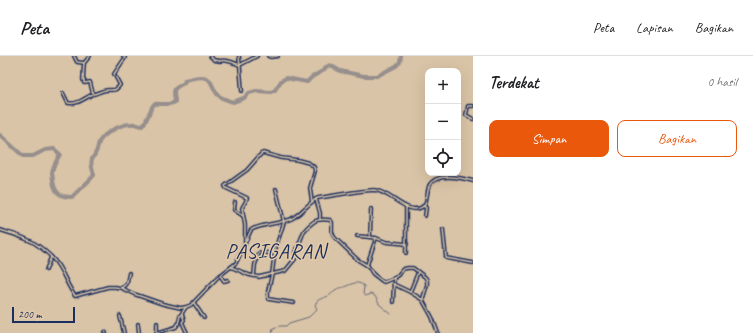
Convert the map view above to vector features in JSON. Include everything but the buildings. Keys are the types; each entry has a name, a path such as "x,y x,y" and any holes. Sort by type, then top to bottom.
{"street":[{"path":"74,56 77,62 84,63"},
{"path":"90,56 84,63 83,80 84,83 90,82 93,94"},
{"path":"63,93 68,103 71,104 93,94 107,90 111,91 117,88 120,85 114,74 127,56"},
{"path":"210,56 214,60 222,60 240,65 257,56"},
{"path":"239,56 242,91"},
{"path":"268,56 278,56"},
{"path":"473,106 468,106 466,115 473,119"},
{"path":"245,242 245,225 242,207 246,201 246,197 226,188 225,185 247,170 262,153 281,158 298,160 309,163 314,167 315,171 310,188 312,202"},
{"path":"0,234 0,230 28,239 45,252 58,265 70,290 75,296 112,286 163,304 181,308 191,305 220,275 231,267 237,260 252,228 284,222 294,217 316,199 376,190 391,197 406,207 419,208 426,203 429,186 437,179 452,178 473,181"},
{"path":"276,189 284,222 275,253 267,298 294,302"},
{"path":"316,199 320,220"},
{"path":"235,202 235,211 243,216"},
{"path":"423,206 426,207 425,216"},
{"path":"406,207 406,253"},
{"path":"370,237 371,208"},
{"path":"231,267 249,276 259,277 285,271 295,259 304,231 312,222 325,219 331,221 334,237 382,281 384,282 394,278 405,268 413,268 425,277 427,280 427,285 423,300"},
{"path":"443,229 446,258 473,262"},
{"path":"357,236 376,238 386,242 407,244"},
{"path":"367,266 376,238"},
{"path":"254,276 255,264 259,253"},
{"path":"265,253 275,253"},
{"path":"46,270 51,257"},
{"path":"410,292 418,272"},
{"path":"121,288 127,284 128,273"},
{"path":"220,275 224,281 228,280"},
{"path":"393,302 394,278"},
{"path":"393,284 423,300 438,333"},
{"path":"193,302 204,318"},
{"path":"157,323 157,333 176,326 186,307"},
{"path":"182,314 184,320 182,322 187,333"},
{"path":"120,316 124,333"},
{"path":"138,324 139,333"}],"waterway":[{"path":"0,135 23,156 33,156 45,150 54,149 60,154 52,172 55,189 61,195 72,197 94,175 91,161 101,139 109,132 127,124 142,126 154,104 168,104 175,102 174,90 184,83 185,80 199,77 208,79 218,95 233,102 244,98 249,93 256,91 271,92 275,90 281,81 286,78 307,82 330,65 340,71 364,76 377,76 396,66 400,62 401,56"},
{"path":"272,333 273,328 286,326 289,323 309,317 317,309 315,305 317,301 329,296 336,289 354,283 359,283 364,286 363,294 365,296 370,294 375,296 379,304 391,314"}],"district":[{"name":"PASIGARAN","path":"276,251"}]}
